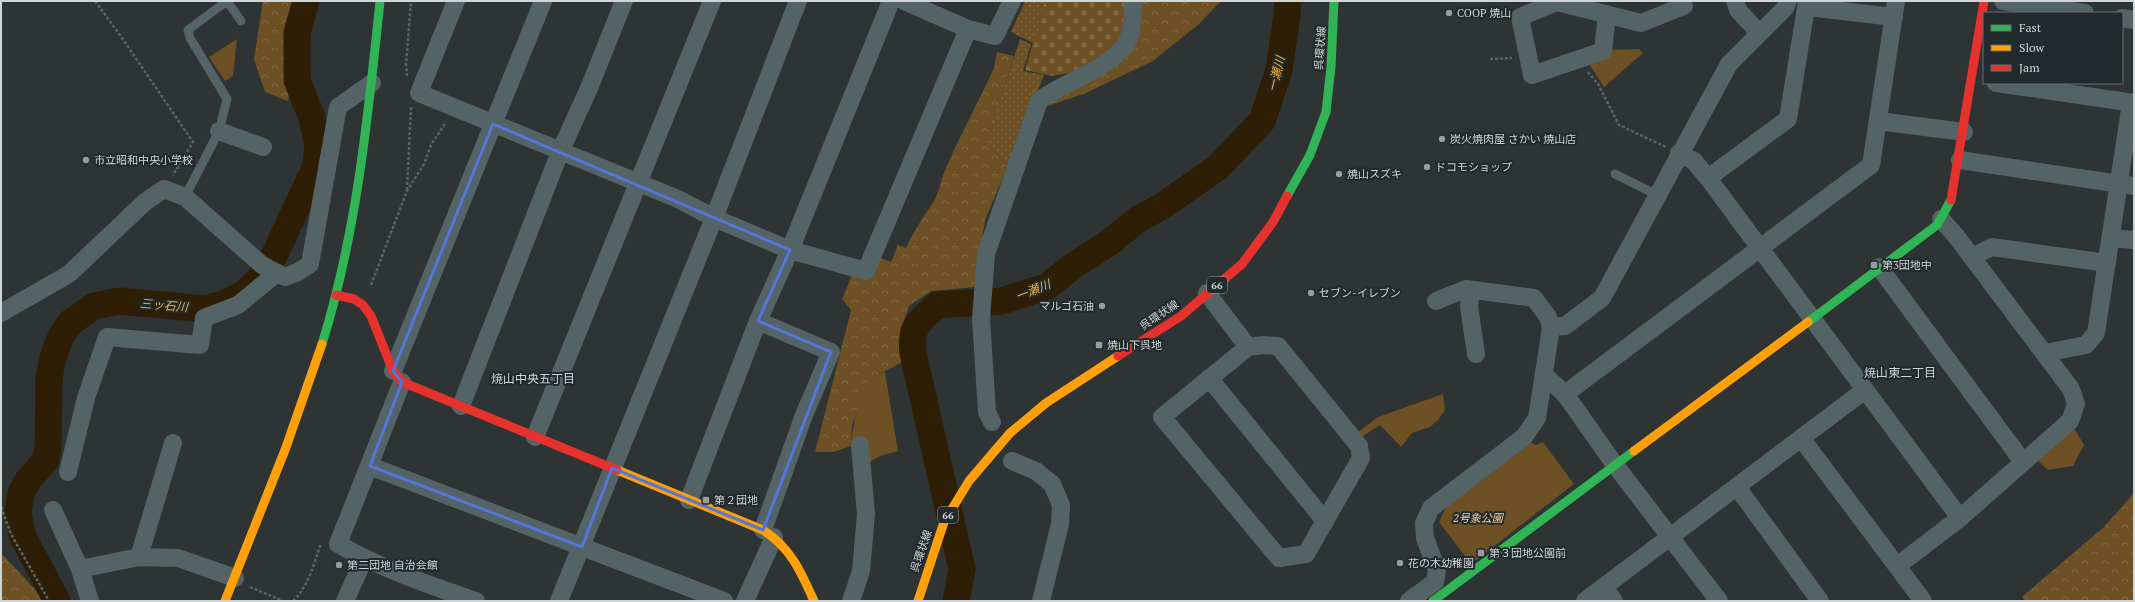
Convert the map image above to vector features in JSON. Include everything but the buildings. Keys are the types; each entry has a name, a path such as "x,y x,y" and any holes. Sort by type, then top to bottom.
{"street":[{"path":"225,601 242,583 299,414 336,295 350,227 372,83 380,1"},
{"path":"456,1 419,93 678,199 714,218 790,250 866,271 968,29"},
{"path":"476,601 431,594 338,544 370,466 398,376 493,124 543,1"},
{"path":"461,406 560,152 590,86 624,1"},
{"path":"535,437 712,1"},
{"path":"559,601 714,218 798,1"},
{"path":"689,500 758,321 790,250 892,1"},
{"path":"904,1 968,29 995,36 1012,1"},
{"path":"992,422 988,412 981,319 986,254 1039,101 1101,66 1118,52 1130,35 1134,1"},
{"name":"呉環状線","path":"918,601 933,551 944,522 969,481 1010,433 1046,403 1181,316 1242,264 1273,222 1310,155 1326,112 1331,67 1334,1"},
{"path":"1607,14 1603,51 1532,75 1520,17 1557,2 1607,14 1641,23 1684,6 1682,1"},
{"path":"1735,1 1738,10 1759,33"},
{"path":"1551,327 1565,326 1602,298 1656,195 1729,64 1785,8 1788,1"},
{"path":"1983,12 1984,1"},
{"path":"2003,1 2078,12"},
{"path":"1565,394 1871,165 1895,9 1807,4 1788,119 1708,178"},
{"path":"1433,601 1937,225 1953,196 1964,132 1978,80 1983,14"},
{"path":"2123,18 2134,20"},
{"path":"1,313 69,274 145,202 164,189 185,197 270,270 284,277 298,272 310,264 338,107 372,83"},
{"path":"2003,84 2133,103 2126,184 2111,238 2096,333 2086,344 2044,353"},
{"path":"1878,121 1964,132"},
{"path":"219,131 263,147"},
{"path":"1679,154 1694,161 1708,178 1960,518"},
{"path":"1960,160 2126,184"},
{"path":"1897,566 1960,518 2070,421 2076,404 2071,389 1972,257 1941,219"},
{"path":"2111,238 2134,240"},
{"path":"1972,257 1992,247 2107,263"},
{"path":"1879,267 2023,462"},
{"path":"68,472 86,398 107,337 200,345 204,318 238,305 270,270"},
{"path":"1409,601 1435,582 1437,570 1425,538 1424,523 1431,508 1524,438 1537,418 1551,327 1548,317 1534,298 1466,289 1436,301"},
{"path":"1471,290 1469,306 1476,354"},
{"path":"1207,293 1248,347"},
{"path":"336,295 354,299 363,306 371,316 398,376 461,406 768,533 787,547 796,561 814,601"},
{"path":"745,601 768,533 804,415 831,352 758,321"},
{"path":"1263,345 1278,346 1358,446 1361,458 1306,554 1279,558 1162,417 1209,378 1248,347 1263,345"},
{"path":"1544,374 1565,394 1615,465 1719,601"},
{"path":"1209,378 1325,521"},
{"path":"1585,601 1865,390"},
{"path":"1801,438 1923,601"},
{"path":"139,557 173,443"},
{"path":"851,601 861,571 866,514 860,445"},
{"path":"1012,461 1036,471 1052,484 1061,505 1060,524 1041,601"},
{"path":"370,466 724,601"},
{"path":"1736,487 1820,601"},
{"path":"53,510 80,569 90,601"},
{"path":"80,569 139,557 178,558 242,583"},
{"path":"345,601 364,559"},
{"path":"1604,587 1614,601"}],"lane":[{"path":"185,197 202,167 219,131 226,99 190,38 188,30 227,1 241,21"},
{"path":"1615,174 1656,195"}],"path":[{"path":"95,1 193,142 164,189"},
{"path":"1490,59 1528,57"},
{"path":"1579,59 1598,84 1619,124 1679,154"},
{"path":"371,285 406,191 424,164 430,145 456,108"},
{"path":"1,507 11,534 49,601"},
{"path":"293,601 298,596 309,578 323,536"},
{"path":"242,583 283,601"}],"highlighted area":[{"path":"493,124 790,250 758,321 831,352 763,530 612,468 582,547 370,466 402,382 393,371"}],"green space":[{"path":"263,1 300,1 289,36 292,74 288,101 265,92 254,59"},
{"path":"1025,1 1045,1 1033,43 1011,32"},
{"path":"1045,1 1126,1 1123,24 1113,46 1074,72 1052,76 1025,70"},
{"path":"1126,1 1221,1 1199,24 1153,61 1086,93 1042,108 1074,72"},
{"path":"237,39 233,76 225,81 209,57"},
{"path":"1020,39 1031,44 1023,71 1044,75 1008,165 986,143"},
{"path":"1639,49 1643,53 1604,87 1587,61 1609,50"},
{"path":"997,52 1014,56 987,143 1008,165 985,220 975,287 931,291 909,306 900,332 904,361 872,378 852,425 851,446 833,452 815,452 851,310 842,299 852,275 881,258 891,262 898,245 906,248 915,230 936,198 943,176 962,133 994,68"},
{"path":"885,372 898,451 880,456 864,465 860,445 851,446 855,420 868,382 874,376"},
{"path":"1443,394 1445,410 1438,420 1430,427 1412,433 1401,447 1380,425 1357,440 1353,436 1378,417"},
{"path":"2070,421 2084,445 2073,466 2048,470 2032,455"},
{"name":"2号象公園","path":"1528,441 1536,445 1543,442 1574,484 1471,564 1439,522 1449,501"},
{"path":"2134,493 2134,601 2024,601 2023,596 2104,527"},
{"path":"1,553 45,600 45,601 1,601"}],"waterway":[{"name":"三ッ石川","path":"57,601 22,535 18,513 21,493 28,480 46,460 48,448 49,378 53,357 61,336 71,322 94,306 120,301 205,309 223,304 242,295 259,280 274,256 316,166 318,145 312,118 297,80 297,33 306,1"},
{"name":"一瀬川","path":"956,601 962,569 913,353 912,344 914,331 920,321 937,305 1002,301 1048,286 1073,266 1110,242 1137,220 1164,205 1218,167 1262,121 1279,70 1288,1"}],"traffic: fast":[{"path":"322,344 334,302 353,217 366,131 380,1"},
{"path":"1287,196 1310,155 1326,112 1331,67 1334,1"},
{"path":"1808,322 1937,225 1951,200"},
{"path":"1433,601 1634,451"}],"traffic: slow":[{"path":"1634,451 1808,322"},
{"path":"225,601 285,450 322,344"},
{"path":"918,601 944,522 969,481 1010,433 1046,403 1118,356"},
{"path":"617,470 763,530 773,537 794,561 814,601"}],"traffic: jam":[{"path":"1951,200 1984,1"},
{"path":"1118,356 1181,316 1242,264 1273,222 1287,196"},
{"path":"336,295 354,299 363,305 371,316 393,371 402,382 617,470"}],"place":[{"name":"COOP 焼山","path":"1449,13"},
{"name":"炭火焼肉屋 さかい 焼山店","path":"1442,139"},
{"name":"市立昭和中央小学校","path":"86,160"},
{"name":"ドコモショップ","path":"1427,167"},
{"name":"焼山スズキ","path":"1339,174"},
{"name":"第3団地中","path":"1874,265"},
{"name":"セブン-イレブン","path":"1311,293"},
{"name":"マルゴ石油","path":"1102,306"},
{"name":"焼山下呉地","path":"1099,345"},
{"name":"第２団地","path":"706,500"},
{"name":"第３団地公園前","path":"1481,553"},
{"name":"花の木幼稚園","path":"1400,563"},
{"name":"第二団地 自治会館","path":"339,565"}],"district":[{"name":"焼山東二丁目","path":"1900,372"},
{"name":"焼山中央五丁目","path":"533,378"}]}
